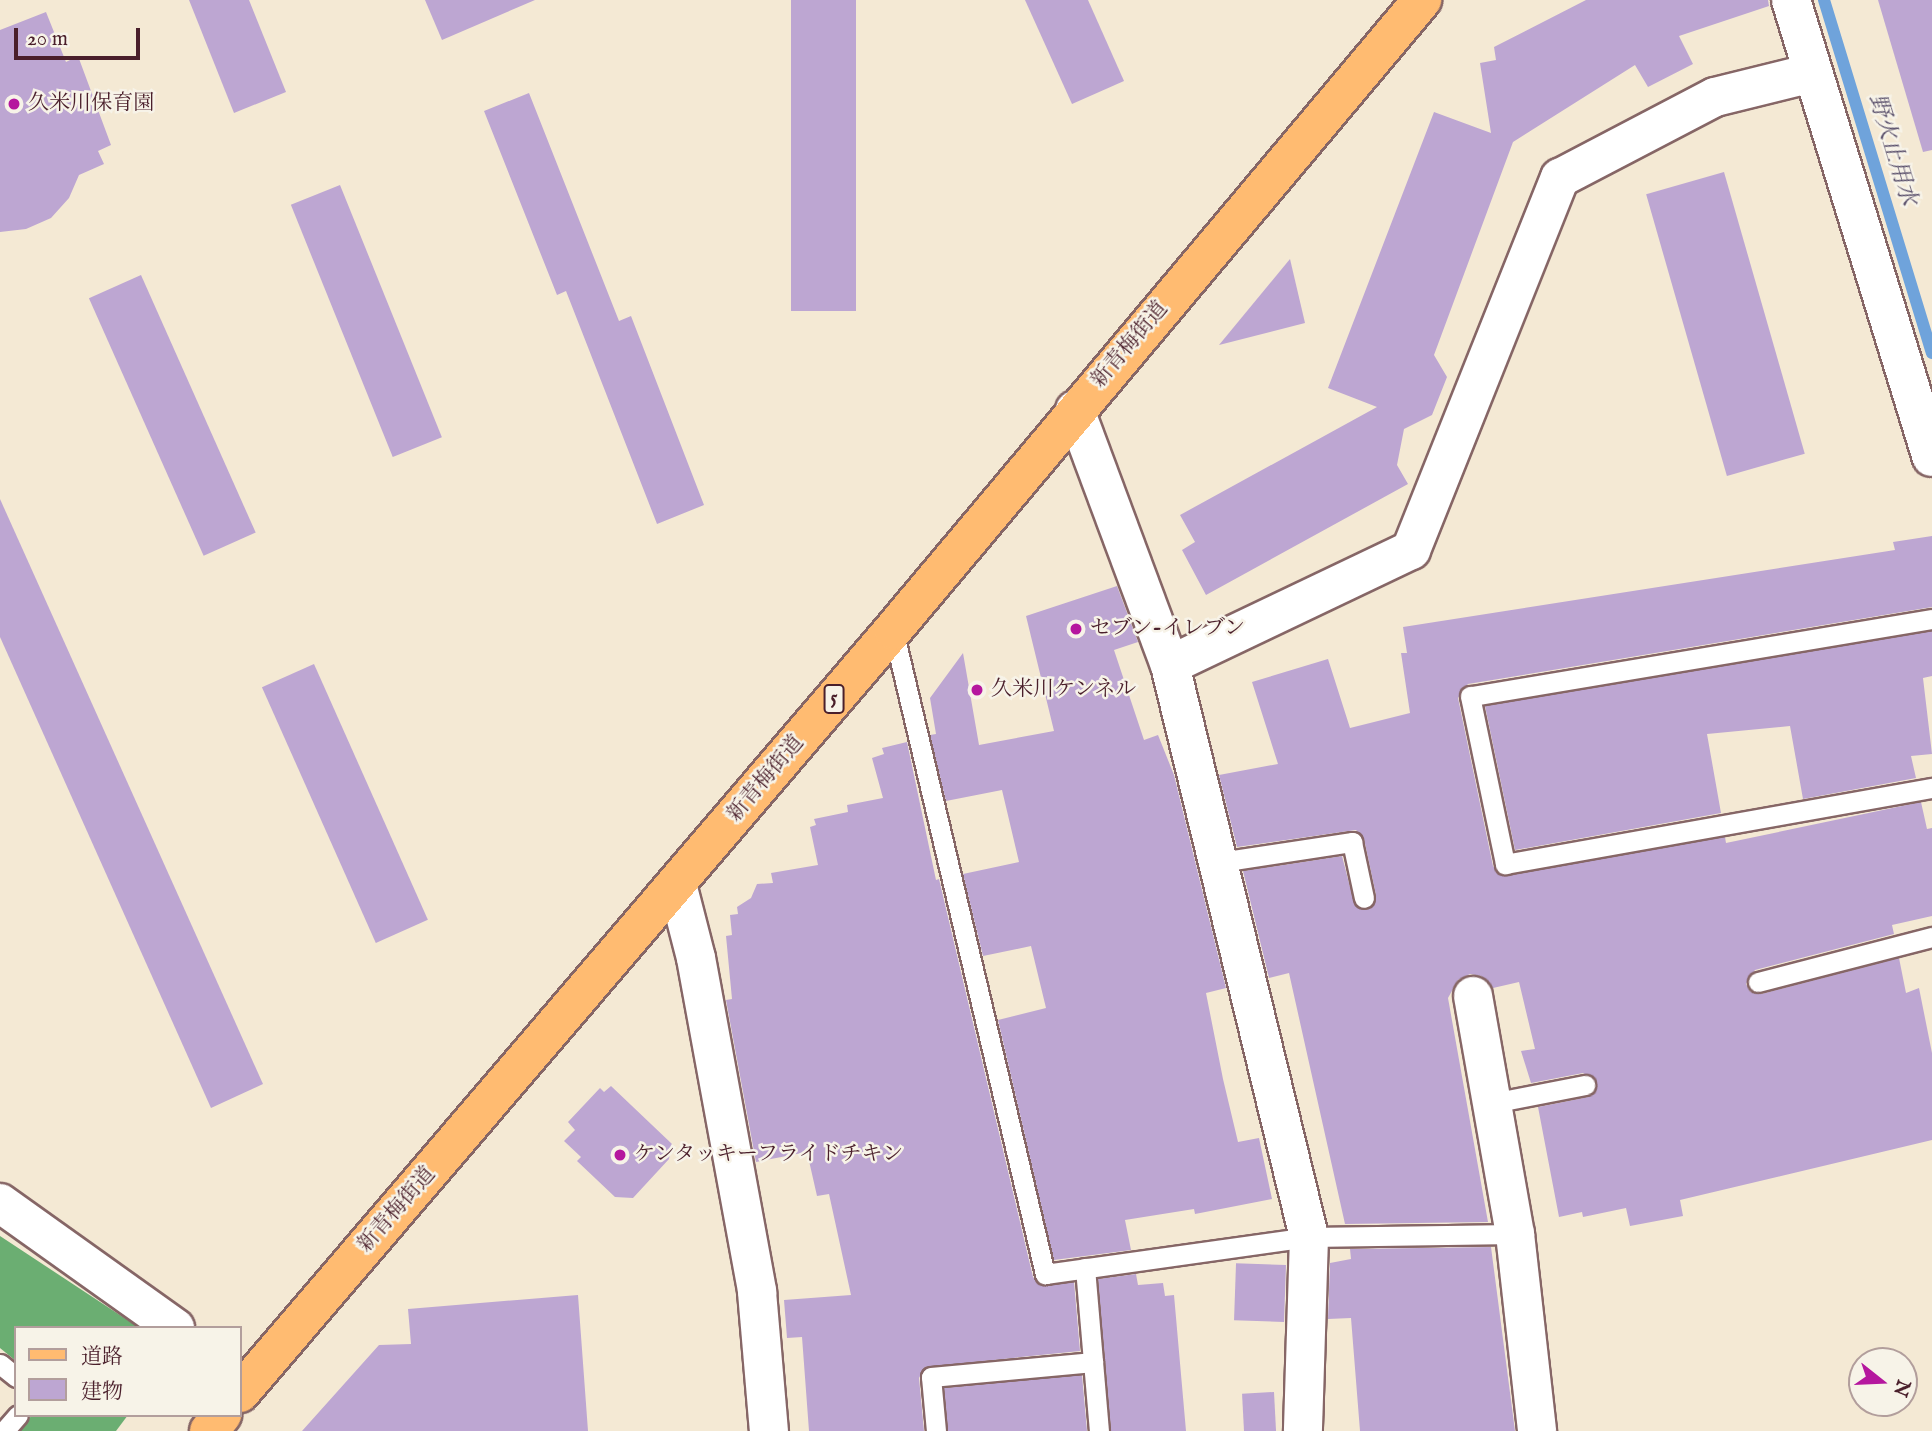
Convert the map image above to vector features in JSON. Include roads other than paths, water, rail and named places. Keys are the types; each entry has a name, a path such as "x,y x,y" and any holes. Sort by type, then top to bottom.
{"main road":[{"name":"新青梅街道","path":"242,1386 677,884 1422,0"},
{"path":"209,1431 220,1417"}],"street":[{"path":"1791,0 1812,73 1919,374 1932,457"},
{"path":"1170,665 1411,550 1560,178 1715,97 1812,73"},
{"path":"1075,410 1170,665 1309,1237 1303,1431"},
{"path":"677,884 696,958 757,1292 769,1431"},
{"path":"1473,996 1515,1234 1537,1431"},
{"path":"0,1203 172,1326"}],"lane":[{"path":"1932,620 1469,696 1505,864 1932,788"},
{"path":"893,630 1045,1274 1309,1237 1515,1234"},
{"path":"1220,862 1352,842 1364,898"},
{"path":"1758,982 1932,937"},
{"path":"1492,1103 1586,1086"},
{"path":"1085,1268 1099,1431"},
{"path":"936,1431 931,1377 1093,1362"},
{"path":"0,1364 14,1375"},
{"path":"4,1431 16,1417"}],"waterway":[{"name":"野火止用水","path":"1824,0 1932,353"}],"place":[{"name":"久米川保育園","path":"14,104"},
{"name":"セブン-イレブン","path":"1076,629"},
{"name":"久米川ケンネル","path":"977,690"},
{"name":"ケンタッキーフライドチキン","path":"620,1155"}]}
